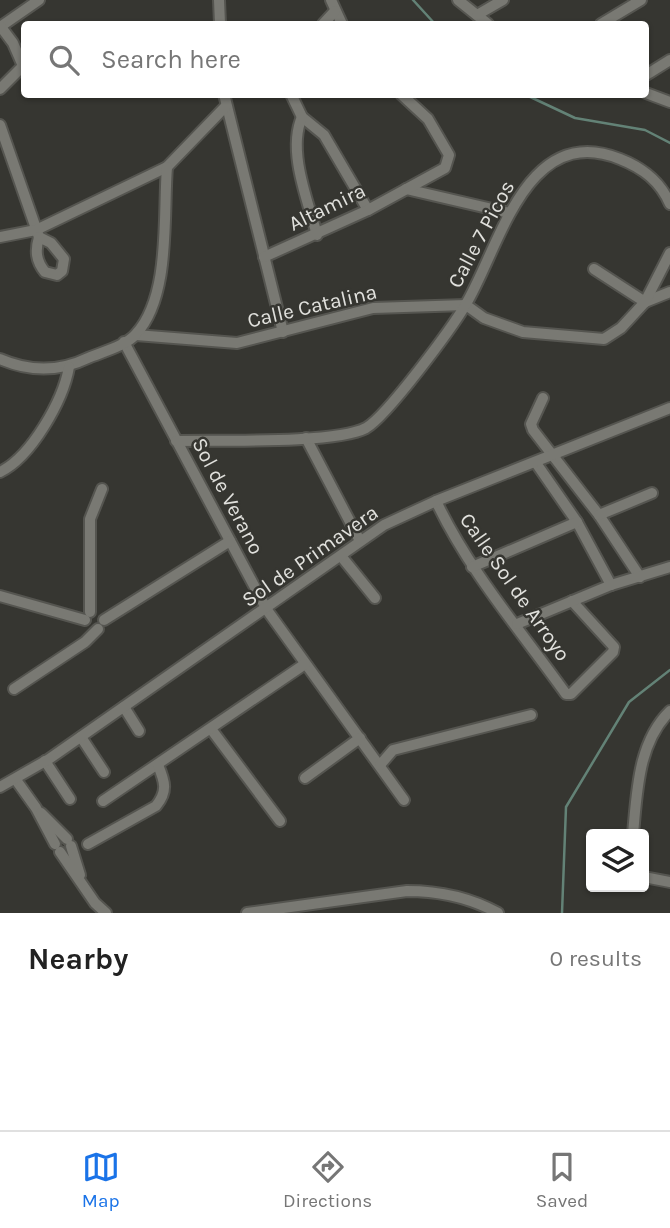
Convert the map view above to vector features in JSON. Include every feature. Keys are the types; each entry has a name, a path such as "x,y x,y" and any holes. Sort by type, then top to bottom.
{"street":[{"path":"21,60 1,27 39,0"},
{"path":"219,0 220,21"},
{"path":"458,0 484,21"},
{"path":"477,15 503,0"},
{"path":"606,21 641,0"},
{"path":"649,73 670,60"},
{"path":"0,89 21,69"},
{"path":"649,94 670,102"},
{"path":"293,98 302,117 321,131 368,210"},
{"name":"Altamira","path":"264,257 368,210 445,168 449,163 449,156 428,119 405,98"},
{"path":"0,237 37,234 167,167 225,100"},
{"path":"225,100 283,332"},
{"path":"302,117 297,135 298,155 317,235"},
{"path":"0,125 37,234"},
{"name":"Calle 7 Picos","path":"176,441 306,438 351,433 378,419 466,305 509,213 526,186 566,155 599,153 637,166 653,178 670,204"},
{"path":"0,359 37,370 69,367 136,335 152,307 159,286 167,167"},
{"path":"406,189 509,213"},
{"path":"466,305 484,318 513,330 543,336 592,340 613,334 645,302 670,253"},
{"path":"594,269 645,302"},
{"path":"645,302 670,292"},
{"name":"Calle Catalina","path":"136,335 237,343 373,308 466,305"},
{"name":"Sol de Verano","path":"124,342 267,610 404,800"},
{"path":"0,472 19,460 29,448 63,390 69,367"},
{"path":"543,398 531,427 599,515 640,577"},
{"name":"Sol de Primavera","path":"0,787 16,780 124,708 267,610 384,525 436,501 554,457 670,408"},
{"path":"306,438 360,541"},
{"path":"537,463 577,522 611,585"},
{"path":"14,689 85,642 95,619 90,519 102,489"},
{"path":"599,515 652,493"},
{"name":"Calle Sol de Arroyo","path":"436,501 453,537 472,567 517,624 566,694 574,692 613,652 614,647 572,601"},
{"path":"472,567 577,522"},
{"path":"0,596 95,619 230,541"},
{"path":"341,556 375,598"},
{"path":"517,624 611,585 670,568"},
{"path":"103,801 305,664"},
{"path":"124,708 139,731"},
{"path":"635,829 642,765 659,724 670,711"},
{"path":"380,765 393,750 531,715"},
{"path":"211,729 280,821"},
{"path":"81,737 104,772"},
{"path":"305,778 360,738"},
{"path":"45,761 70,799"},
{"path":"88,844 156,806 166,788 158,765"},
{"path":"16,780 95,903 106,913"},
{"path":"36,808 69,842 82,881"},
{"path":"649,878 670,883"},
{"path":"247,913 407,891 434,891 458,896 498,913"}],"waterway":[{"path":"413,0 432,21"},
{"path":"532,98 575,118 645,130 670,143"},
{"path":"562,913 566,807 629,702 670,670"}]}
